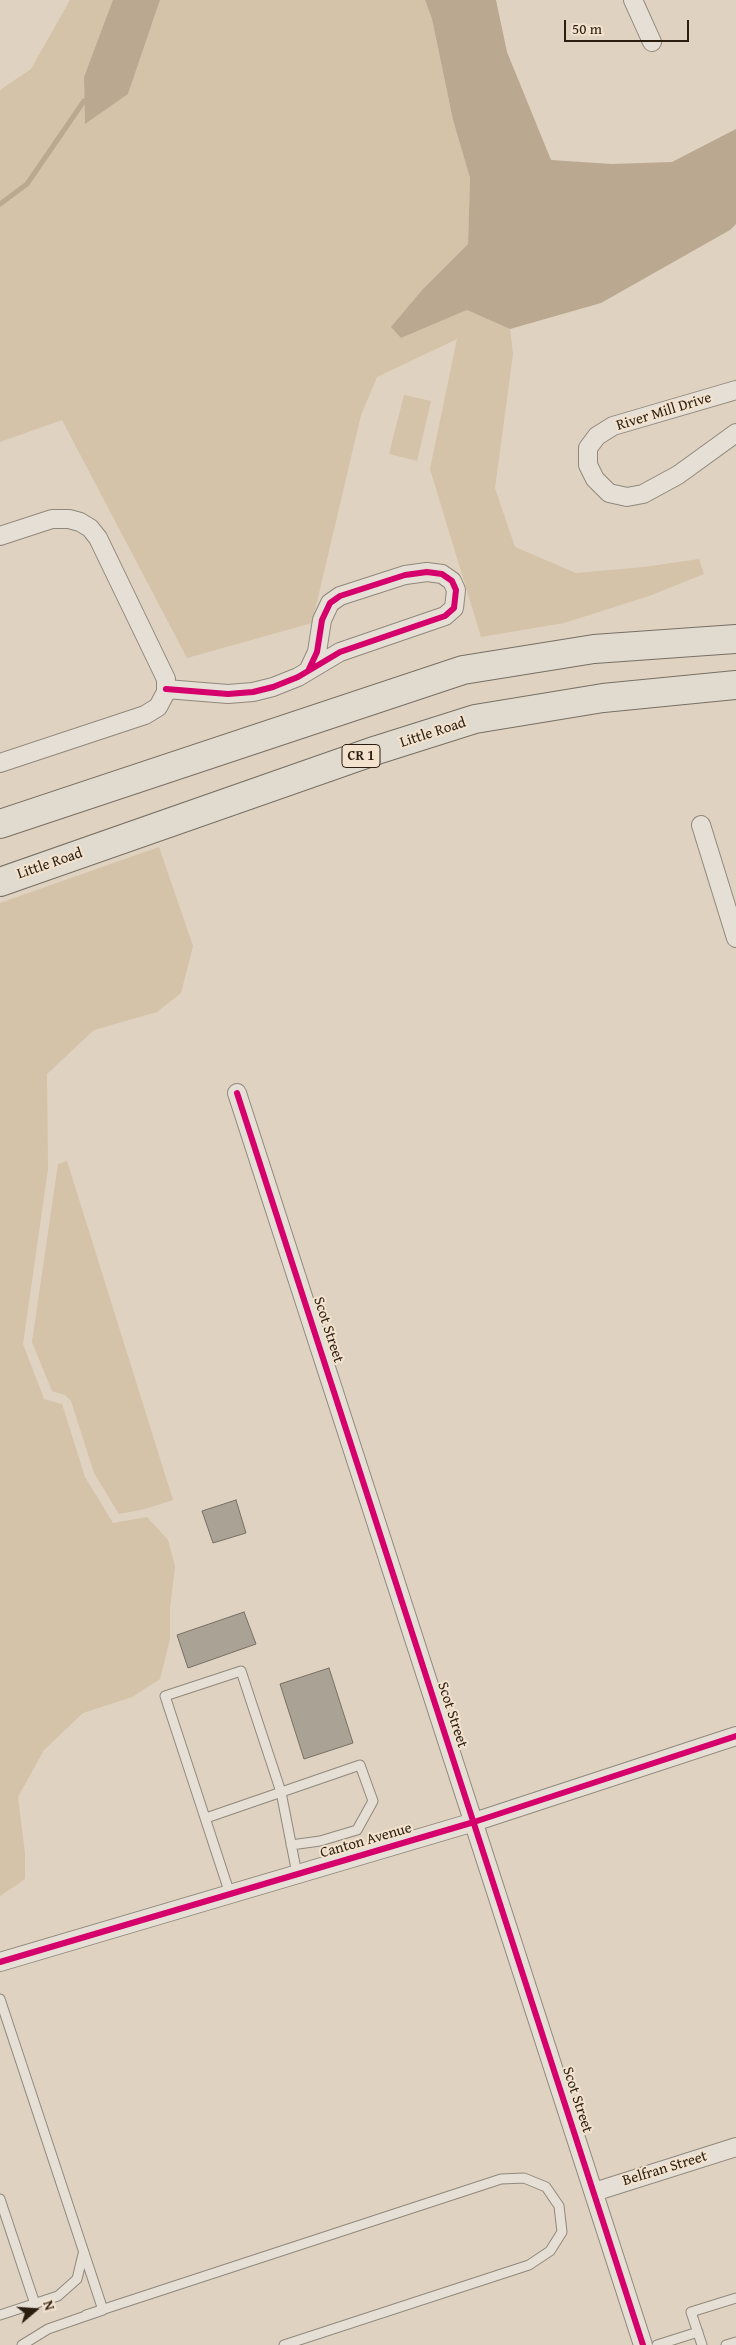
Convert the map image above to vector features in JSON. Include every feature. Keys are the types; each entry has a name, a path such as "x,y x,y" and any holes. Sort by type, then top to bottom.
{"main road":[{"path":"0,824 463,670 594,649 736,639"},
{"name":"Little Road","path":"0,882 368,754 475,719 603,698 736,685"}],"street":[{"path":"633,0 652,42"},
{"name":"River Mill Drive","path":"736,390 613,426 597,436 588,448 588,465 595,479 610,493 627,497 643,494 678,475 736,433"},
{"path":"0,536 52,519 69,519 80,522 90,528 98,538 166,679 166,692 158,707 145,715 0,763"},
{"path":"166,689 228,694 253,692 273,687 298,677 340,652 445,616 454,608 456,590 452,581 442,574 427,572 405,574 340,596 330,604 322,620 317,652 310,669"},
{"path":"701,826 736,938"},
{"name":"Scot Street","path":"237,1093 644,2345"},
{"name":"Canton Avenue","path":"0,1962 474,1822 736,1736"},
{"name":"Belfran Street","path":"594,2192 736,2147"}],"lane":[{"path":"230,1894 165,1696 241,1671 281,1792 297,1874"},
{"path":"206,1818 360,1765 372,1801 357,1830 320,1841 291,1845"},
{"path":"0,1999 102,2310 86,2315"},
{"path":"22,2345 48,2329 86,2315 501,2180 524,2178 546,2187 559,2206 562,2232 550,2251 529,2265 284,2345"},
{"path":"0,2199 35,2304"},
{"path":"0,2315 58,2296 77,2279 84,2253"},
{"path":"702,2345 691,2312 736,2298"},
{"path":"657,2345 698,2332"},
{"path":"726,2345 736,2342"}],"shaded area":[{"path":"70,0 113,0 114,2 84,77 85,123 128,94 160,0 425,0 432,19 453,120 470,178 468,244 423,289 401,338 467,310 510,329 513,354 495,488 515,547 576,573 644,567 699,559 704,574 649,596 564,623 481,637 430,469 457,339 377,377 361,415 312,623 187,658 62,420 0,442 0,90 31,69"},
{"path":"113,0 160,0 128,94 85,124 84,77"},
{"path":"425,0 496,0 507,52 551,160 612,164 672,162 736,129 736,224 730,230 601,303 510,329 467,310 401,338 391,327 423,289 468,244 470,178 453,120 432,19"},
{"path":"404,395 431,401 417,461 389,454"},
{"path":"159,847 193,946 181,993 157,1012 94,1030 47,1074 48,1169 23,1344 44,1399 62,1404 85,1477 113,1523 147,1517 168,1540 175,1566 170,1609 170,1639 160,1679 132,1697 83,1713 44,1750 18,1797 25,1853 25,1879 0,1896 0,903"},
{"path":"67,1161 173,1500 145,1509 119,1514 94,1473 71,1401 65,1395 52,1391 32,1342 58,1164"}],"building":[{"path":"236,1500 246,1533 213,1543 202,1511"},
{"path":"244,1612 256,1644 188,1668 177,1635"},
{"path":"329,1668 353,1743 304,1759 280,1684"}],"waterway":[{"path":"0,204 27,184 84,101"}],"cycle path":[{"path":"166,689 228,694 253,692 273,687 298,677 340,652 445,616 454,608 456,590 452,581 442,574 427,572 405,575 340,596 330,603 322,620 317,652 309,669"},
{"path":"237,1093 643,2345"},
{"path":"0,1962 474,1822 736,1736"}]}
